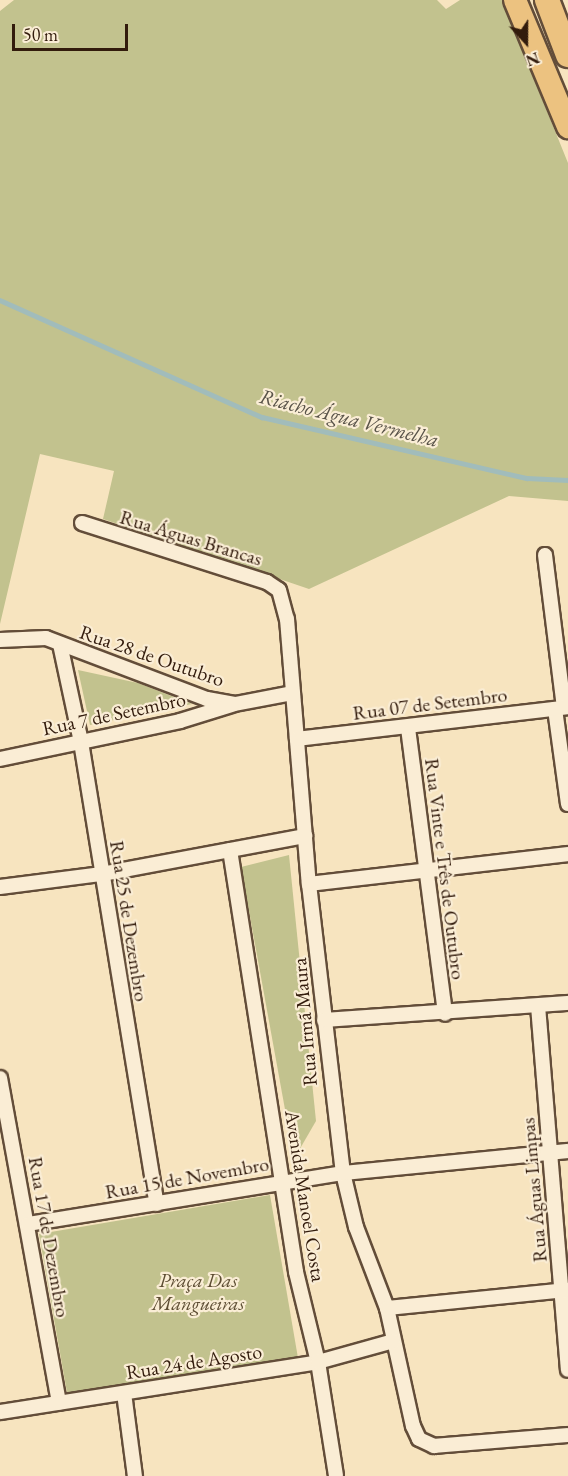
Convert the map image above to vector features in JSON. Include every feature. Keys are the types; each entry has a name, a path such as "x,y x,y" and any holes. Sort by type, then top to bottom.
{"highway":[{"path":"547,0 568,55"}],"main road":[{"path":"515,0 568,127"}],"street":[{"name":"Rua Águas Brancas","path":"82,523 267,582 282,597"},
{"path":"545,555 562,708 568,804"},
{"name":"Rua Irmã Maura","path":"282,597 309,884 343,1173 356,1227 387,1308 415,1434 434,1446 568,1435"},
{"name":"Rua 28 de Outubro","path":"0,640 32,637 60,644 207,699 235,704 292,693"},
{"name":"Rua 25 de Dezembro","path":"60,644 81,742 157,1204"},
{"name":"Rua 7 de Setembro","path":"0,759 81,742 235,704"},
{"name":"Rua 07 de Setembro","path":"297,739 408,728 562,708"},
{"name":"Rua Vinte e Três de Outubro","path":"408,728 424,874 445,1014"},
{"path":"0,887 102,874 305,836"},
{"name":"Avenida Manoel Costa","path":"230,850 296,1272 318,1362 336,1476"},
{"path":"309,884 424,874 568,854"},
{"path":"324,1020 445,1014 568,1003"},
{"name":"Rua Águas Limpas","path":"538,1006 550,1153 566,1290 568,1370"},
{"name":"Rua 17 de Dezembro","path":"0,1078 59,1403"},
{"name":"Rua 15 de Novembro","path":"28,1224 343,1173 568,1151"},
{"path":"387,1308 566,1290"},
{"name":"Rua 24 de Agosto","path":"0,1412 318,1362 393,1341"},
{"path":"123,1393 135,1476"}],"green space":[{"path":"14,0 437,0 446,9 460,0 502,0 568,163 568,501 509,496 309,589 103,519 114,471 40,454 0,624 0,11"},
{"path":"78,670 138,683 192,704 90,725"},
{"path":"289,855 316,1121 294,1159 241,867"},
{"name":"Praça Das Mangueiras","path":"270,1195 298,1358 68,1398 39,1234"}],"waterway":[{"name":"Riacho Água Vermelha","path":"0,300 262,417 527,478 568,480"}]}
